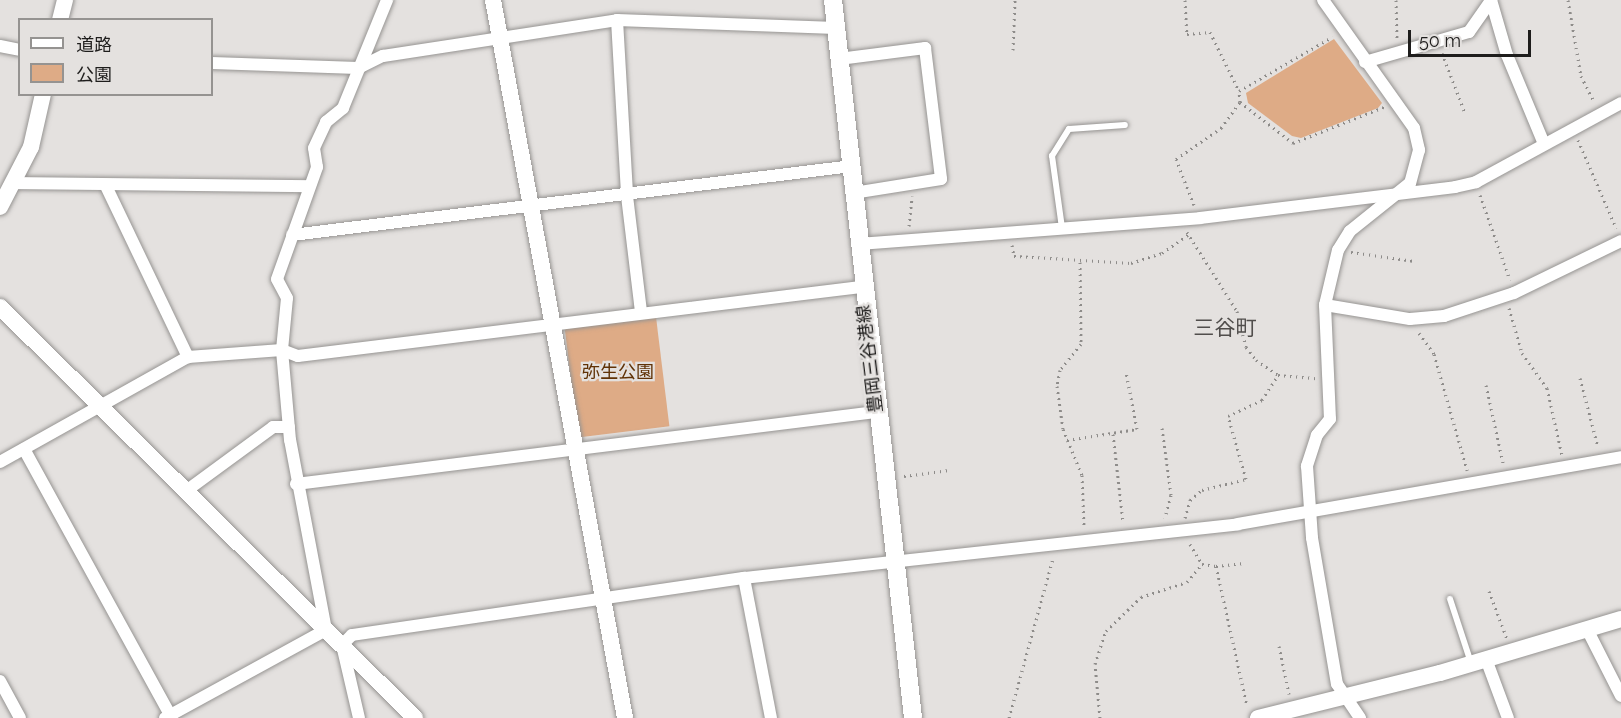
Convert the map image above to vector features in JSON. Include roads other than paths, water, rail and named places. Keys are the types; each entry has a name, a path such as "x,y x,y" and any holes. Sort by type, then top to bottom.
{"main road":[{"name":"豊岡三谷港線","path":"833,0 852,166 861,287 913,718"}],"street":[{"path":"60,18 64,0"},
{"path":"326,630 319,572 296,484 282,350 286,298 278,279 308,186 317,166 314,148 326,122 343,108 387,0"},
{"path":"494,0 626,718"},
{"path":"1323,0 1418,136 1418,160 1410,183 1386,199 1338,250 1325,305 1330,419 1317,435 1306,466 1322,599 1343,698 1360,718"},
{"path":"1365,62 1400,54 1468,32 1491,0"},
{"path":"1491,0 1507,55 1544,144"},
{"path":"213,63 358,68 383,56 617,20 836,28"},
{"path":"617,20 627,196 640,311"},
{"path":"0,46 18,50"},
{"path":"839,58 925,48 940,179 854,193"},
{"path":"0,207 15,183 31,147 43,96"},
{"path":"858,244 1200,218 1386,199 1476,182 1621,103"},
{"path":"292,235 627,196 852,166"},
{"path":"15,183 106,186 308,186"},
{"path":"106,186 188,357"},
{"path":"1325,305 1410,319 1444,316 1510,295 1621,241"},
{"path":"0,462 188,357 282,350 298,356 640,311 861,287"},
{"path":"0,308 415,718"},
{"path":"296,484 876,412"},
{"path":"186,491 273,427 289,428"},
{"path":"24,448 169,717 326,630"},
{"path":"342,645 352,635 604,601 744,578 1125,539 1312,513 1470,480 1621,457"},
{"path":"744,578 771,718"},
{"path":"1260,718 1478,662 1621,619"},
{"path":"1587,629 1621,696"},
{"path":"342,645 359,718"},
{"path":"1478,662 1508,718"},
{"path":"0,681 20,718"}],"lane":[{"path":"1062,228 1052,156 1069,129 1125,125"},
{"path":"1450,598 1478,662"}],"district":[{"name":"三谷町","path":"1225,328"}],"park label":[{"name":"弥生公園","path":"618,372"}]}
